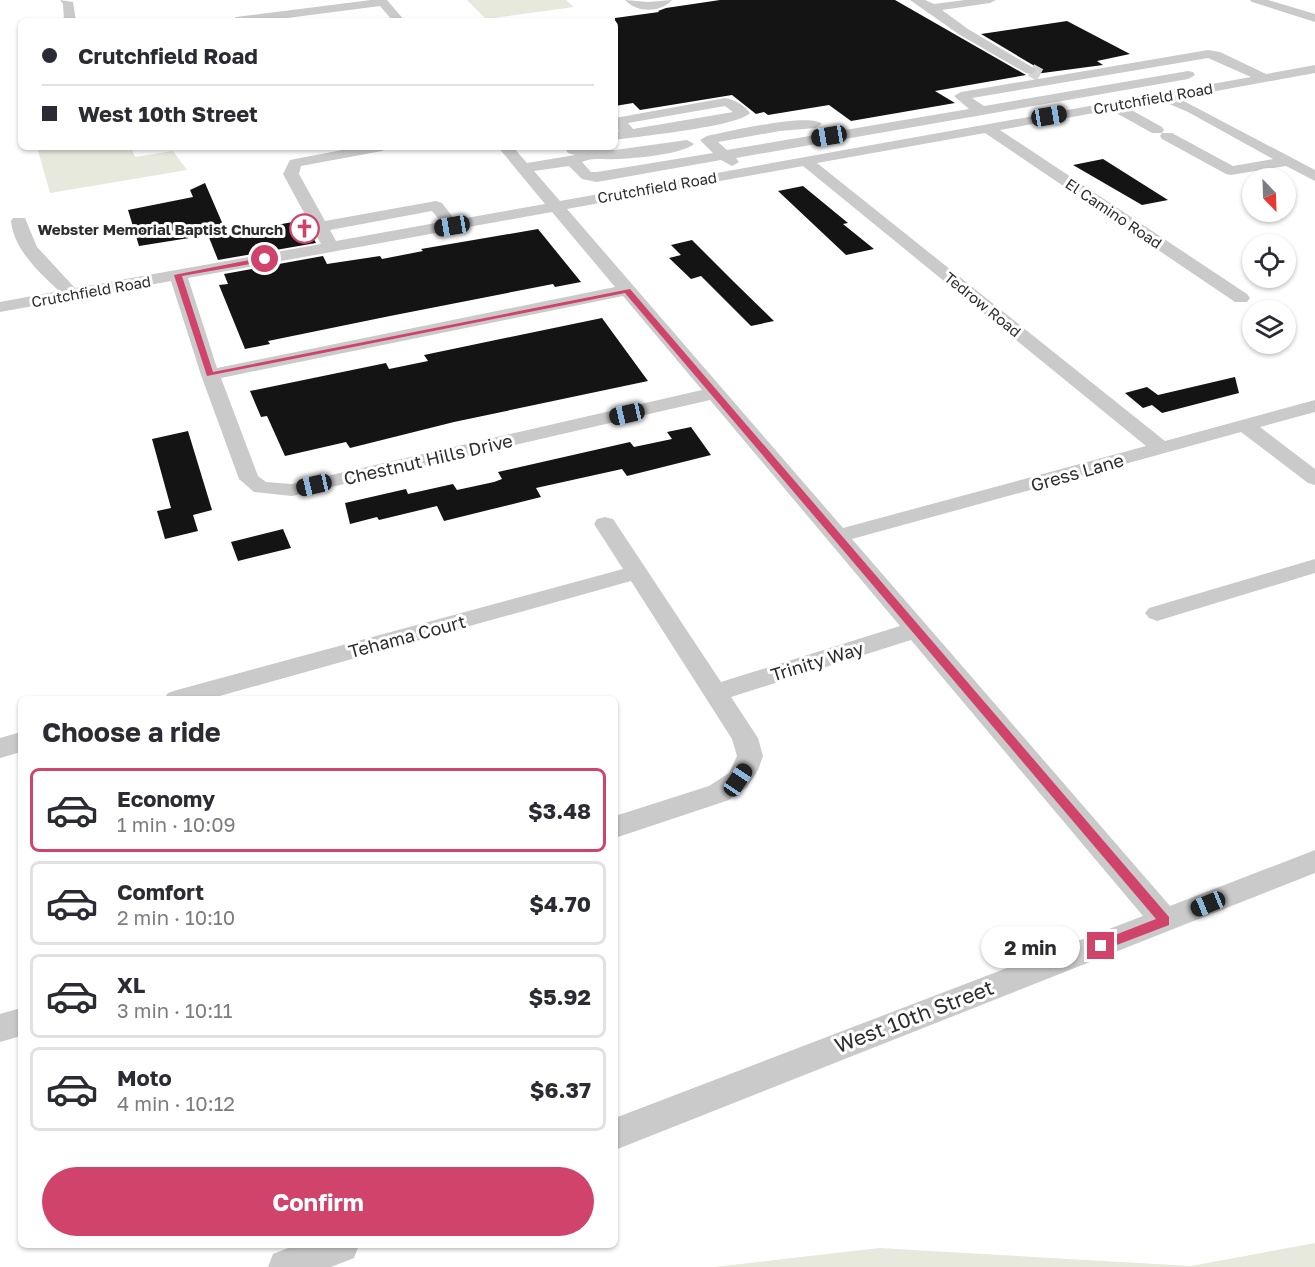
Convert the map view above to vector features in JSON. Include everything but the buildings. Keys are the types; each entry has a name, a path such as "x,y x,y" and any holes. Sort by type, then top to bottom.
{"street":[{"path":"66,0 69,4 70,18"},
{"path":"631,0 648,6 659,5 666,0"},
{"path":"916,0 932,8 964,32 1074,94"},
{"path":"932,8 990,0"},
{"path":"1256,0 1315,18"},
{"path":"258,18 382,1 396,18"},
{"path":"981,111 961,96 1040,76 1208,54 1264,78"},
{"path":"576,152 588,176 597,177 1239,66"},
{"name":"Crutchfield Road","path":"0,307 1315,69"},
{"path":"1164,96 1315,176"},
{"path":"618,136 630,134 690,125 729,118 743,113 732,104 725,102 618,121 630,134"},
{"path":"1112,105 1231,171 1288,161"},
{"path":"523,168 576,152 633,153 812,124 843,127 874,148"},
{"path":"690,125 744,171"},
{"name":"El Camino Road","path":"986,128 1241,298"},
{"path":"331,247 291,174 295,163 366,150"},
{"path":"508,150 1165,921"},
{"name":"Tedrow Road","path":"804,160 1161,448"},
{"path":"320,227 436,206 452,226"},
{"path":"19,221 19,228 27,245 71,294"},
{"name":"Chestnut Hills Drive","path":"178,275 210,375 249,479 261,488 276,491 292,490 715,393"},
{"path":"210,375 627,290"},
{"name":"Gress Lane","path":"839,536 1315,406"},
{"path":"1244,425 1315,479"},
{"path":"605,524 745,738 750,756 738,780 719,793 618,826"},
{"path":"1156,613 1315,566"},
{"name":"Tehama Court","path":"188,696 637,572"},
{"name":"Trinity Way","path":"716,693 918,629"},
{"path":"0,748 18,743"},
{"name":"West 10th Street","path":"618,1133 812,1055 1165,921 1315,861"},
{"path":"0,1029 18,1023"},
{"path":"286,1267 333,1248"}],"shaded area":[{"path":"467,0 566,0 574,7 493,18 485,18"},
{"path":"38,150 132,150 135,157 173,151 187,170 50,193"},
{"path":"1315,1243 1315,1267 715,1267 879,1248 1191,1266"}],"tunnel":[{"path":"1031,70 1040,75"}],"place":[{"name":"Webster Memorial Baptist Church","path":"304,229"}],"route":[{"path":"265,259 178,275 210,375 627,290 1165,921 1101,946"}]}
